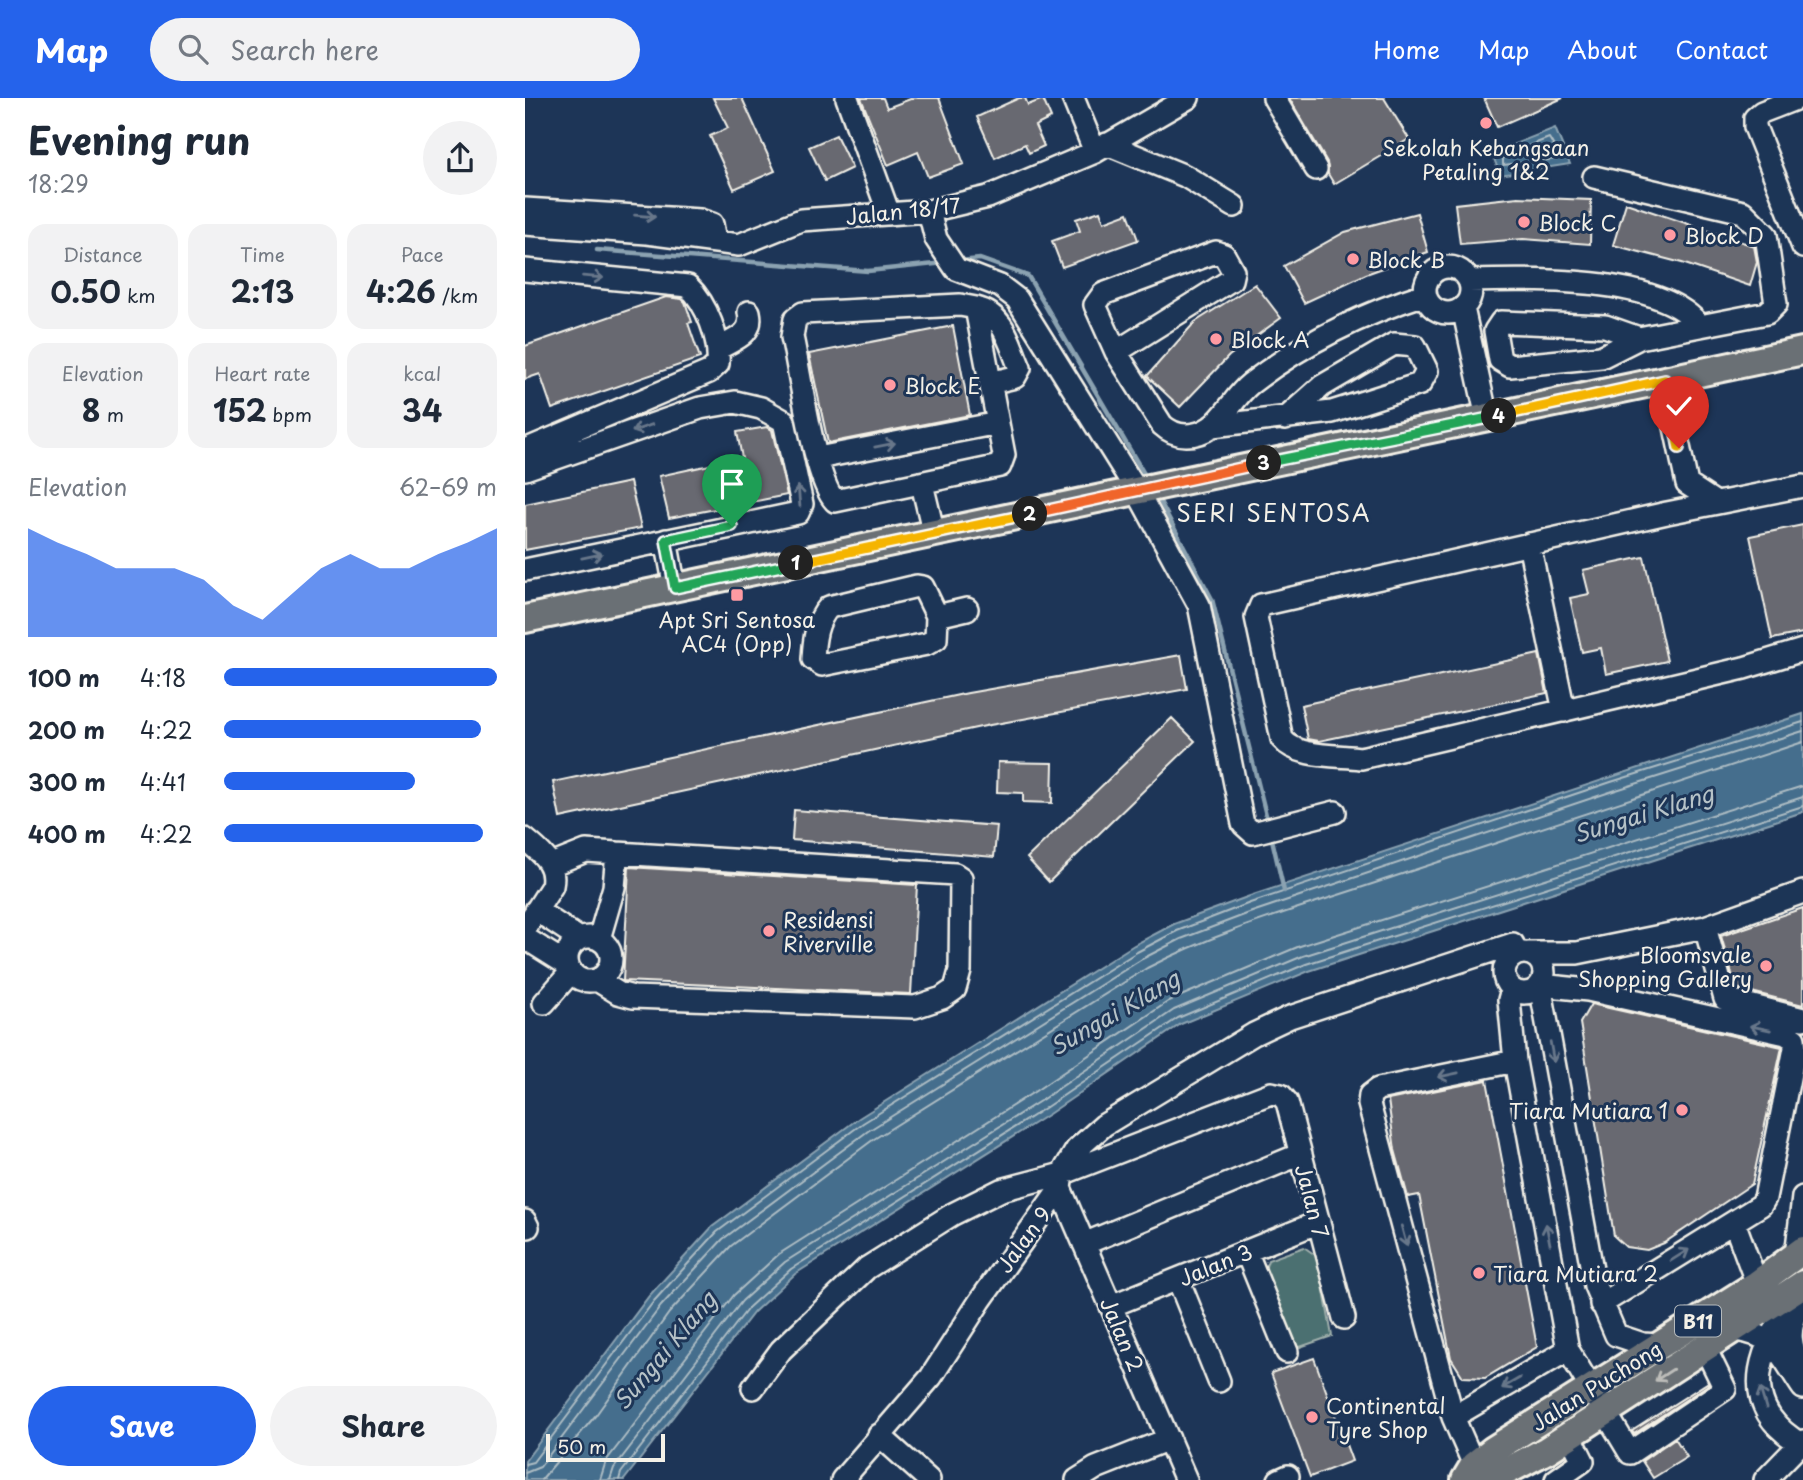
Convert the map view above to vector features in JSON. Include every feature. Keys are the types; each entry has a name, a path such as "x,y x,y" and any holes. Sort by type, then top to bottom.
{"main road":[{"path":"525,619 1803,351"},
{"name":"Jalan Puchong","path":"1476,1475 1591,1388 1757,1284 1799,1253"},
{"name":"Jalan Puchong","path":"1476,1475 1570,1435 1803,1284"}],"street":[{"path":"848,98 889,214"},
{"path":"1073,98 1101,148 1185,176 1234,206"},
{"name":"Jalan 18/17","path":"554,216 720,242 748,243 801,220 929,211 988,197 1101,148 1188,98"},
{"path":"1274,98 1316,169"},
{"path":"1798,98 1762,112 1755,118 1755,127 1803,247"},
{"path":"1594,177 1743,212 1766,235 1776,304 1767,313 1639,338 1601,356 1510,366 1500,360 1495,331 1501,322 1605,326 1639,338"},
{"path":"525,209 554,216"},
{"path":"929,211 941,249 956,269 1000,286 1017,299 1137,491 1199,605 1243,824 1253,833 1335,812"},
{"path":"525,224 554,216"},
{"path":"1116,352 1231,280 1233,271 1224,255 1216,252 1103,294 1095,305 1116,352 1170,432 1195,434 1212,426 1286,419 1332,412 1420,384 1427,371 1415,346 1394,344 1322,386 1286,419"},
{"path":"1439,269 1456,269 1469,281 1470,297 1456,311 1436,310 1425,294 1429,277 1439,269"},
{"path":"525,270 688,286 698,296 719,348 718,364 709,372 525,450"},
{"path":"1469,281 1528,279 1626,288 1689,311 1700,326"},
{"path":"1212,426 1250,384 1291,356 1374,310 1425,294"},
{"path":"975,308 1004,454 1000,467 835,501 826,492 792,337 795,319 803,313 960,305 975,308 990,312 999,319 1020,368 1015,377 990,383"},
{"path":"1456,311 1480,419"},
{"path":"719,348 747,332 751,322 750,312"},
{"path":"1665,380 1687,484 1716,503"},
{"path":"525,469 700,408 735,402 761,408 784,421 802,504 798,513 525,570"},
{"path":"818,458 998,423"},
{"path":"922,484 934,534"},
{"path":"1667,513 1687,484"},
{"path":"1803,486 1667,513 1261,605 1257,617 1282,739 1288,746 1301,751 1361,758 1564,712 1803,650"},
{"path":"666,540 675,588"},
{"path":"1529,544 1564,712"},
{"path":"917,586 923,587 937,616 937,636 927,644 823,665 813,659 814,641 822,615 829,607 917,586"},
{"path":"937,616 967,609"},
{"path":"525,839 543,854 551,865 552,886 531,919 590,939 610,950 611,964 597,980"},
{"path":"525,938 583,980 597,980 618,993 633,997 915,1007 942,998 955,989 960,971 962,889 961,878 955,874 586,851 551,865"},
{"path":"544,1003 569,969 569,951 590,939 614,887 617,853"},
{"path":"1659,1345 1626,1340 1616,1335 1598,1295 1542,981 1541,962 1521,948 1504,968 1506,983 1512,989 1527,993 1542,981 1577,953 1705,927 1803,892"},
{"path":"1705,927 1725,999 1803,1019"},
{"name":"Jalan 9","path":"842,1480 930,1377 1061,1181 1077,1149 1104,1125 1254,1034 1290,1017 1521,948 1577,953"},
{"path":"1542,981 1786,1034 1794,1039 1795,1048 1765,1198 1761,1205 1598,1295 1584,1300 1560,1299"},
{"path":"1512,989 1509,1000 1515,1061 1568,1350 1630,1453 1725,1389 1705,1348"},
{"path":"1476,1475 1453,1417 1369,1104 1370,1095 1378,1089 1515,1061"},
{"name":"Jalan 7","path":"1061,1181 1271,1093 1281,1095 1287,1102 1344,1318"},
{"path":"1084,1244 1301,1154"},
{"path":"753,1388 781,1350 867,1268 953,1214 1001,1190 1061,1181"},
{"name":"Jalan 2","path":"1061,1181 1084,1244 1186,1480"},
{"path":"1799,1253 1803,1198"},
{"name":"Jalan 3","path":"1111,1306 1319,1222"},
{"path":"1734,1222 1757,1284"},
{"path":"1246,1251 1287,1352"},
{"path":"1178,1279 1219,1381"},
{"path":"1765,1480 1802,1443 1784,1434 1770,1419 1759,1387 1760,1366 1769,1339 1781,1317 1803,1289"},
{"path":"1802,1379 1792,1351 1789,1326 1803,1303"},
{"path":"1735,1329 1755,1332 1769,1339 1802,1379"},
{"path":"1453,1417 1568,1350"},
{"path":"1556,1480 1583,1461 1570,1435"},
{"path":"879,1436 929,1480"},
{"path":"1077,1480 1096,1468 1169,1439"}],"green space":[{"path":"1304,1247 1318,1257 1332,1336 1297,1348 1264,1273 1268,1260"}],"water":[{"path":"1555,128 1570,164 1500,175 1492,153"},
{"name":"Sungai Klang","path":"1803,714 1803,812 1309,971 1181,1024 1049,1114 795,1274 754,1312 624,1480 525,1480 525,1461 649,1296 712,1227 859,1118 1134,945 1174,924 1247,897"}],"building":[{"path":"713,98 742,98 775,171 734,189 710,136 728,128"},
{"path":"861,98 883,98 887,108 913,98 939,98 964,164 928,177 918,152 888,165"},
{"path":"1019,98 1025,98 1028,105 1043,99 1051,118 1035,126 1044,146 1029,153 1025,144 995,158 977,117"},
{"path":"1289,98 1384,98 1409,139 1334,184 1328,174 1327,162"},
{"path":"1484,98 1563,98 1497,127"},
{"path":"836,135 852,168 825,181 809,147"},
{"name":"Block C","path":"1518,197 1591,200 1590,244 1523,239 1460,244 1455,204"},
{"name":"Block D","path":"1626,203 1754,246 1757,262 1750,286 1682,263 1613,245"},
{"path":"1100,211 1104,222 1128,213 1138,240 1062,267 1052,241 1080,231 1076,219"},
{"name":"Block B","path":"1417,213 1428,252 1366,274 1304,303 1284,266 1345,232"},
{"name":"Block A","path":"1255,284 1281,318 1229,356 1180,407 1147,376 1195,322"},
{"path":"666,297 682,299 685,302 692,322 688,323 700,358 552,409 540,374 525,379 525,346"},
{"name":"Block E","path":"953,326 970,415 828,443 809,354"},
{"path":"767,427 772,430 787,495 669,518 659,476 742,458 737,432"},
{"path":"630,482 641,528 525,550 525,504"},
{"path":"1803,525 1803,633 1772,639 1750,536"},
{"path":"1644,557 1667,661 1606,674 1601,648 1582,652 1570,598 1589,594 1583,570"},
{"path":"1539,654 1547,693 1319,741 1308,739 1301,705"},
{"path":"1181,655 1187,689 990,725 560,818 553,782 968,693"},
{"path":"1172,718 1195,741 1049,882 1027,858"},
{"path":"998,762 1053,763 1052,803 1023,802 1023,793 997,792"},
{"path":"794,810 997,826 994,857 792,840"},
{"name":"Residensi Riverville","path":"629,867 917,885 911,994 623,981"},
{"name":"Bloomsvale Shopping Gallery","path":"1803,908 1803,1005 1736,988 1721,936"},
{"name":"Tiara Mutiara 1","path":"1591,1004 1782,1047 1752,1184 1664,1243 1647,1250 1626,1247 1614,1236 1580,1023"},
{"name":"Tiara Mutiara 2","path":"1487,1080 1537,1347 1485,1378 1463,1377 1451,1358 1419,1195 1408,1197 1395,1150 1388,1100"},
{"name":"Continental Tyre Shop","path":"1314,1358 1352,1461 1310,1477 1271,1373"},
{"path":"1707,1383 1708,1385 1634,1434 1632,1431"},
{"path":"1675,1438 1687,1457 1653,1478 1642,1461"}],"waterway":[{"path":"597,250 868,271 945,263"},
{"path":"960,261 980,259 1028,276 1147,479"},
{"path":"1157,496 1212,599 1268,823"},
{"path":"1271,835 1284,891"}],"place":[{"name":"Sekolah Kebangsaan Petaling 1&2","path":"1486,123"},
{"name":"Block C","path":"1524,222"},
{"name":"Block D","path":"1670,235"},
{"name":"Block B","path":"1353,259"},
{"name":"Block A","path":"1216,339"},
{"name":"Block E","path":"890,385"},
{"name":"Apt Sri Sentosa AC4 (Opp)","path":"737,595"},
{"name":"Residensi Riverville","path":"769,931"},
{"name":"Bloomsvale Shopping Gallery","path":"1766,966"},
{"name":"Tiara Mutiara 1","path":"1682,1110"},
{"name":"Tiara Mutiara 2","path":"1479,1273"},
{"name":"Continental Tyre Shop","path":"1312,1417"}],"district":[{"name":"SERI SENTOSA","path":"1274,512"}],"route":[{"path":"732,526 666,540 675,588 1137,491 1173,481 1665,380 1679,448"}]}
